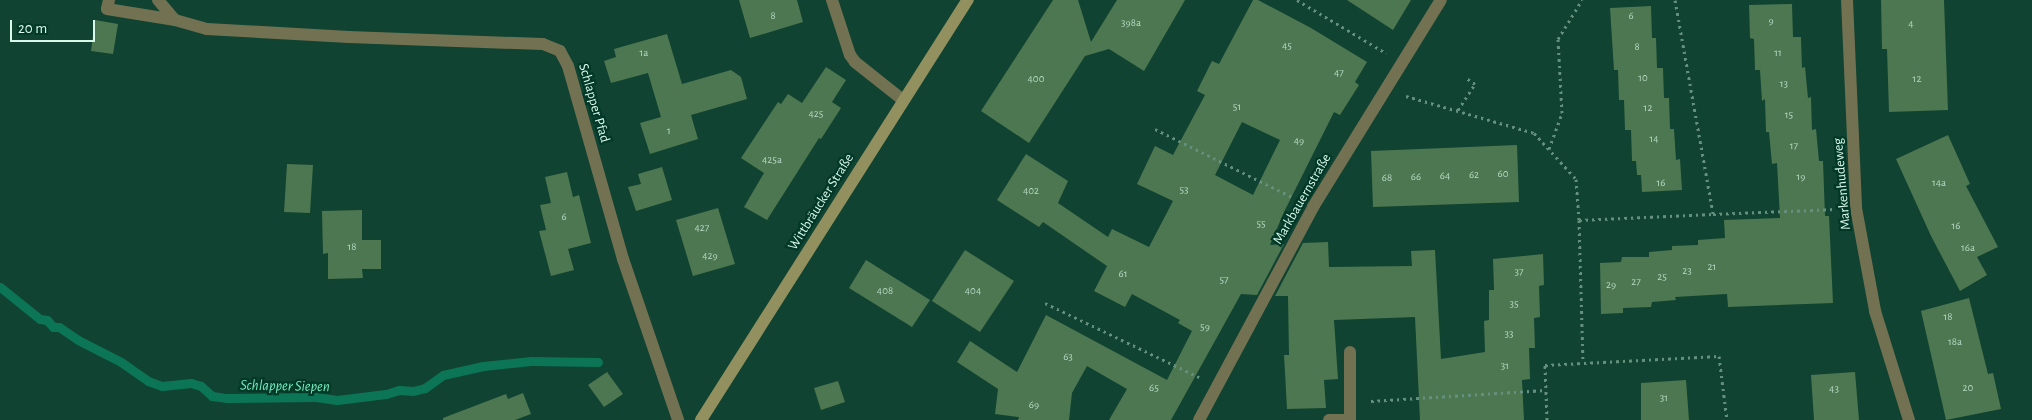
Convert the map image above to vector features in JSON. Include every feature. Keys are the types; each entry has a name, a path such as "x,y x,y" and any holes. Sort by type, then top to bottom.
{"main road":[{"name":"Wittbräucker Straße","path":"701,420 968,0"}],"street":[{"name":"Schlapper Pfad","path":"109,0 107,9 175,20 207,29 349,37 543,44 560,51 568,66 623,260 670,403 678,420"},
{"path":"158,0 175,20"},
{"path":"832,0 850,55 855,62 903,100"},
{"name":"Markbauernstraße","path":"1198,420 1215,385 1313,207 1441,0"},
{"name":"Markenhudeweg","path":"1846,0 1856,208 1875,311 1909,420"},
{"path":"1329,420 1350,419 1350,352"}],"path":[{"path":"1298,0 1402,62"},
{"path":"1549,149 1562,113 1558,39 1582,0"},
{"path":"1675,0 1713,214"},
{"path":"1458,110 1475,84 1466,78"},
{"path":"1384,90 1534,133 1576,179 1583,362"},
{"path":"1155,129 1313,207"},
{"path":"1579,220 1856,208"},
{"path":"1045,302 1215,385"},
{"path":"1547,420 1545,365 1719,356 1727,420"},
{"path":"1350,402 1546,390"}],"building":[{"path":"739,0 797,0 803,22 750,38"},
{"path":"1053,0 1078,0 1091,42 1117,0 1185,0 1144,71 1109,49 1085,56 1029,143 981,111"},
{"path":"1253,0 1258,0 1311,28 1367,62 1355,82 1359,85 1340,115 1334,112 1284,212 1270,245 1284,244 1257,295 1241,294 1171,420 1109,420 1127,389 1087,366 1072,393 1069,420 1018,420 1019,417 995,414 998,389 957,362 970,341 1017,372 1046,315 1167,380 1192,331 1178,323 1180,320 1132,294 1125,307 1094,291 1107,266 1043,222 1039,227 997,200 1026,154 1068,181 1058,203 1108,237 1112,229 1149,247 1173,201 1137,184 1155,146 1173,155 1205,95 1197,91 1212,61 1219,64","holes":["1242,122 1280,140 1253,195 1215,175"]},
{"path":"1347,0 1411,0 1393,30"},
{"path":"1881,0 1944,0 1948,110 1889,112 1887,49 1882,49"},
{"path":"1792,4 1793,37 1801,37 1802,68 1805,67 1808,98 1811,97 1812,130 1816,129 1819,161 1823,161 1825,216 1829,216 1833,303 1728,307 1727,294 1675,297 1676,300 1652,302 1651,307 1623,308 1623,313 1601,314 1600,263 1621,262 1622,257 1649,257 1649,252 1672,250 1672,246 1698,245 1698,240 1725,238 1724,220 1780,218 1777,163 1772,164 1769,132 1766,132 1765,99 1762,101 1760,70 1755,70 1754,39 1750,38 1749,5"},
{"path":"1651,6 1652,38 1656,38 1657,68 1663,68 1664,98 1669,98 1670,129 1674,129 1676,160 1680,159 1682,190 1642,192 1641,175 1637,175 1636,161 1632,161 1631,130 1625,130 1624,100 1619,100 1618,70 1614,70 1610,8"},
{"path":"95,20 118,24 113,54 91,51"},
{"path":"667,34 682,84 731,70 741,77 747,99 691,115 698,139 650,154 640,123 661,117 648,73 611,83 604,61 616,57 614,49"},
{"path":"826,67 846,80 832,102 841,108 821,139 819,138 767,220 744,207 764,173 741,158 778,102 781,104 788,94 802,103"},
{"path":"1948,135 1970,184 1966,186 1998,247 1977,257 1987,275 1960,291 1931,236 1896,159"},
{"path":"1517,145 1519,202 1373,207 1371,151"},
{"path":"287,164 313,165 310,213 284,212"},
{"path":"662,167 672,200 636,211 628,187 641,184 638,174"},
{"path":"567,172 573,197 579,195 591,243 568,249 574,270 551,276 539,231 546,230 540,205 551,203 545,177"},
{"path":"718,208 735,264 693,276 676,220"},
{"path":"362,210 362,240 381,240 381,269 362,269 363,278 328,279 328,253 323,254 322,211"},
{"path":"1328,242 1329,267 1412,266 1411,251 1435,250 1441,359 1485,352 1484,321 1489,320 1489,290 1494,290 1493,259 1543,254 1544,285 1539,286 1540,317 1534,318 1535,348 1529,348 1530,379 1522,380 1524,420 1420,420 1415,317 1334,320 1338,379 1324,380 1326,408 1287,409 1284,355 1289,355 1288,296 1275,296 1303,243"},
{"path":"965,250 1014,281 980,332 932,301"},
{"path":"866,260 930,300 912,327 849,288"},
{"path":"1969,298 1988,374 1993,373 2001,409 1946,420 1921,311"},
{"path":"607,372 623,394 604,407 588,385"},
{"path":"1855,372 1859,420 1814,420 1811,375"},
{"path":"1686,380 1689,420 1641,420 1641,383"},
{"path":"838,381 845,402 821,410 814,388"},
{"path":"523,393 531,414 515,420 443,420 443,418 506,394 508,399"}],"waterway":[{"name":"Schlapper Siepen","path":"0,287 40,319 47,320 53,327 59,327 78,340 121,362 148,381 162,386 191,383 201,386 212,396 227,398 316,397 337,400 386,394 399,390 413,391 425,388 443,375 483,366 531,361 598,362"}]}
